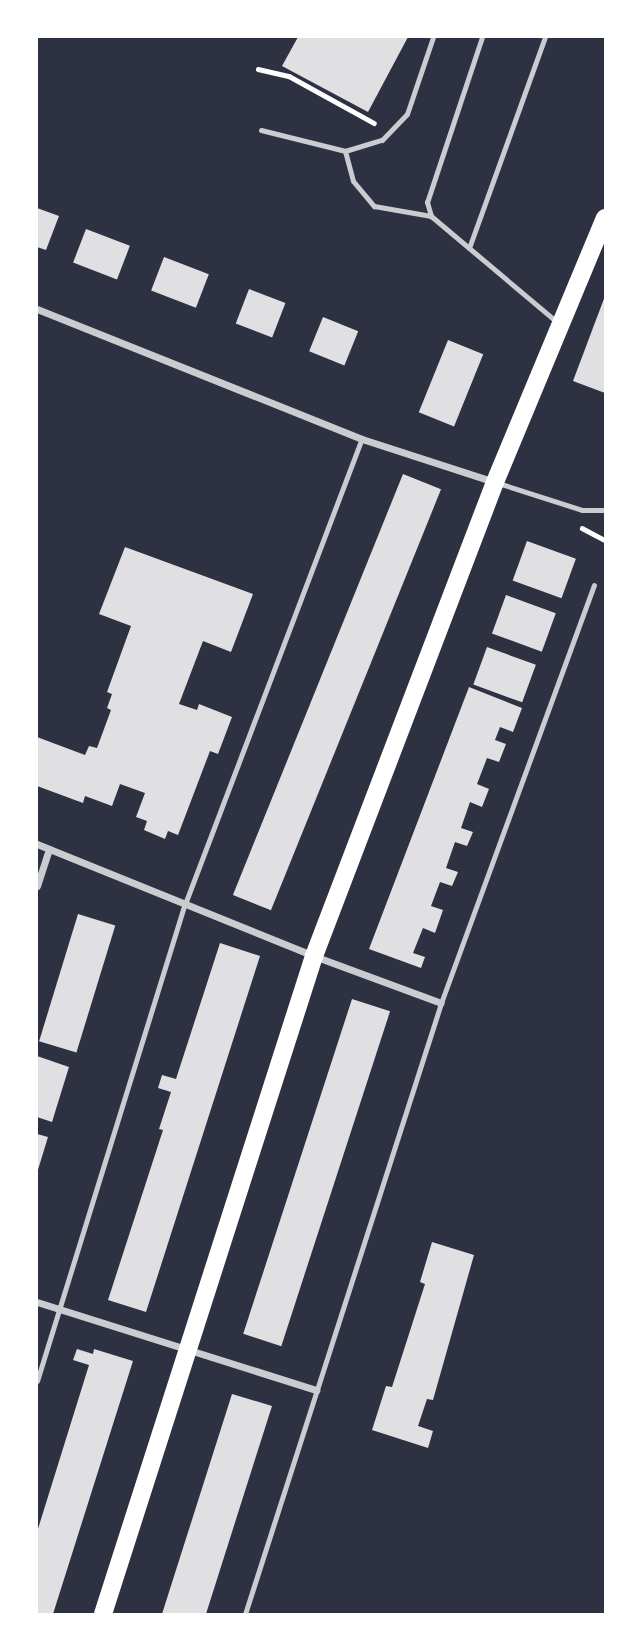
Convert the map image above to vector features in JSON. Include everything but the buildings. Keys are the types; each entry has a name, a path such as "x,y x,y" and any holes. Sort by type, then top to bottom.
{"main road":[{"path":"103,1614 314,957 495,482 605,218"}],"street":[{"path":"37,309 362,439 495,482"},
{"path":"37,844 314,957 441,1003"},
{"path":"37,886 49,849"},
{"path":"37,1303 316,1390"}],"lane":[{"path":"261,130 345,151 364,148 391,132 407,114 433,37"},
{"path":"431,216 427,202 482,37"},
{"path":"469,248 545,37"},
{"path":"345,151 353,181 374,206 431,216 561,325"},
{"path":"37,1381 185,904 362,439"},
{"path":"495,482 582,510 605,510"},
{"path":"245,1614 441,1003 594,584"}],"path":[{"path":"258,69 289,76 391,132"}]}
